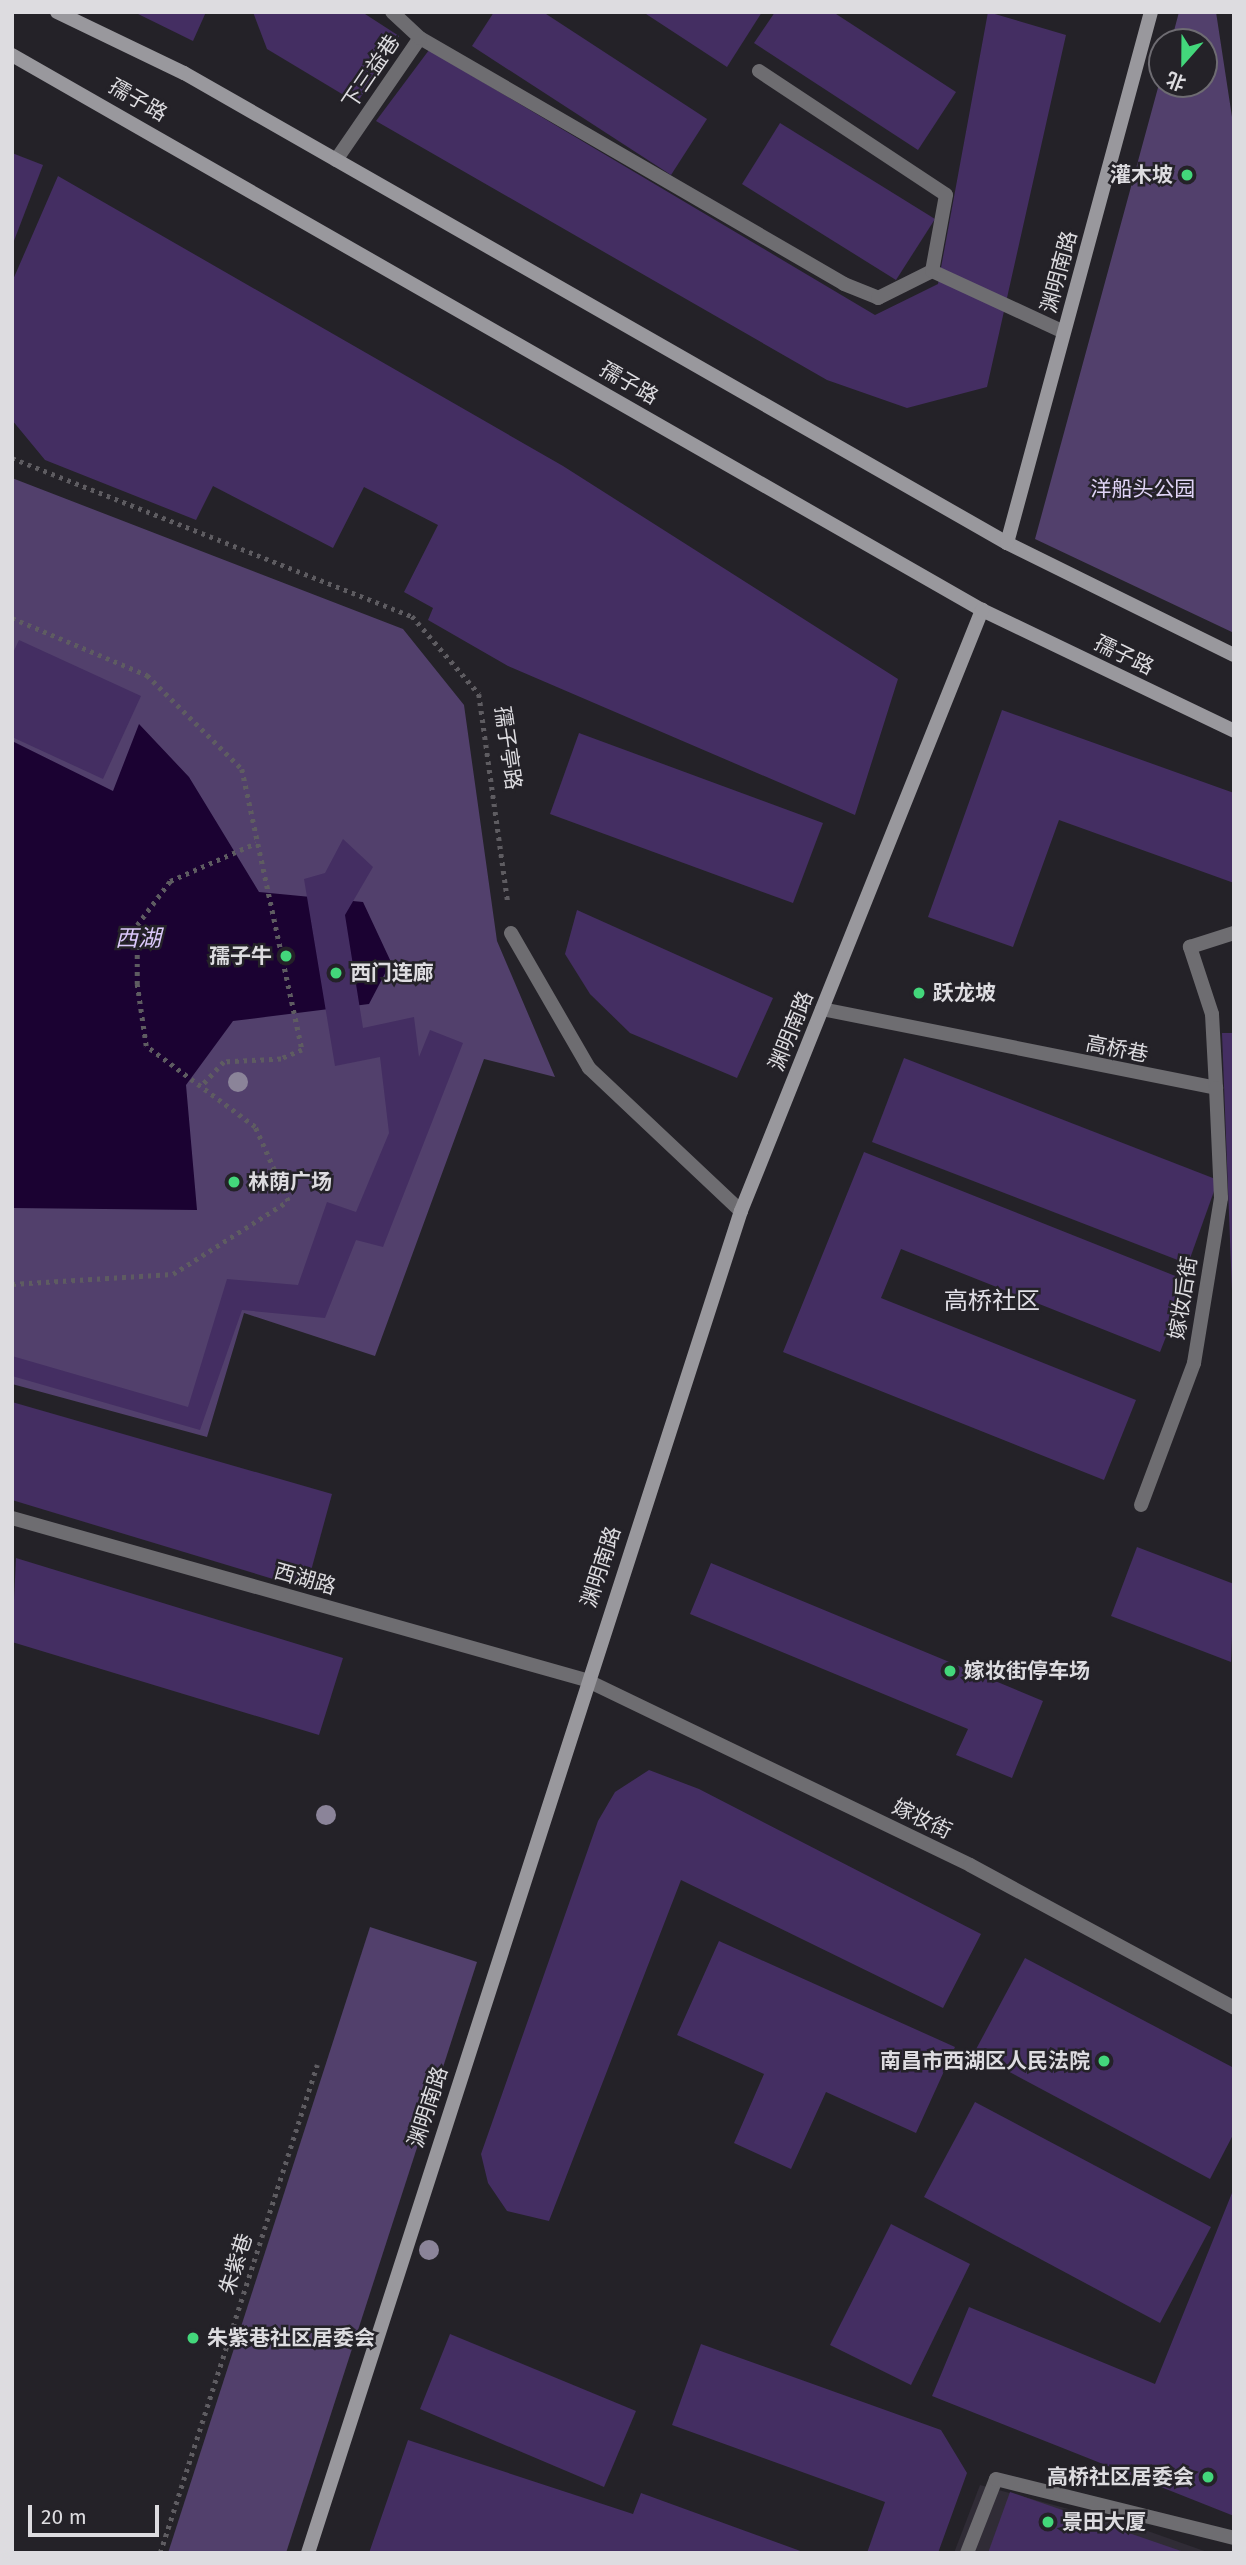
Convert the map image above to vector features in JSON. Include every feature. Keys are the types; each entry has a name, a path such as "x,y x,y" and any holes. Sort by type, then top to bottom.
{"main road":[{"name":"孺子路","path":"57,12 184,74 1007,543 1234,655"},
{"name":"渊明南路","path":"1007,543 1151,12"},
{"name":"孺子路","path":"12,55 982,610 1234,731"},
{"name":"渊明南路","path":"307,2553 586,1680 741,1211 982,610"}],"street":[{"name":"下三益巷","path":"336,160 420,38 392,12"},
{"path":"420,38 844,284 878,298 932,271"},
{"path":"759,71 946,195 932,271"},
{"path":"932,271 1064,332"},
{"path":"512,933 589,1068 741,1211"},
{"path":"1216,1088 1212,1014 1190,947 1234,933"},
{"name":"高桥巷","path":"822,1009 1216,1088"},
{"name":"嫁妆后街","path":"1141,1505 1194,1363 1221,1198 1216,1088"},
{"name":"西湖路","path":"12,1518 586,1680"},
{"name":"嫁妆街","path":"586,1680 970,1866 1234,2008"},
{"path":"967,2553 996,2479 1234,2538"}],"path":[{"name":"孺子亭路","path":"12,458 412,616 480,694 512,933"},
{"path":"12,618 147,675 242,769 302,1050 281,1059 224,1062 201,1087"},
{"path":"12,1284 173,1274 288,1201 255,1126 146,1046 136,984 137,925 170,881 256,843"},
{"name":"朱紫巷","path":"160,2553 317,2065"}],"shaded area":[{"name":"景田大厦","path":"980,2485 1142,2529 1210,2553 954,2553"}],"green space":[{"name":"洋船头公园","path":"1179,12 1216,12 1234,130 1234,633 1035,539 1155,98 1218,98 1218,28 1175,28"},
{"path":"12,478 403,629 464,705 497,941 555,1077 484,1059 375,1356 244,1313 207,1437 12,1384"},
{"path":"370,1927 477,1962 286,2553 168,2553"}],"water":[{"name":"西湖","path":"139,724 189,777 259,892 363,902 391,962 369,1004 233,1021 186,1085 197,1210 12,1208 12,741 113,791"}],"building":[{"path":"134,12 206,12 193,41"},
{"path":"253,12 362,12 399,36 357,103 267,49"},
{"path":"494,12 543,12 707,119 671,175 472,46"},
{"path":"643,12 762,12 727,67"},
{"path":"775,12 833,12 956,92 918,150 754,43"},
{"path":"988,12 1066,35 987,387 907,408 827,380 376,121 429,50 875,315 938,284"},
{"path":"780,123 935,219 896,280 742,184"},
{"path":"12,153 43,165 12,246"},
{"path":"58,176 563,466 898,679 855,815 508,666 428,620 433,608 404,592 438,525 364,487 333,548 213,486 196,520 45,460 12,420 12,282"},
{"path":"19,640 141,696 103,779 12,737 12,655"},
{"path":"1002,710 1234,793 1234,883 1059,820 1013,947 928,917"},
{"path":"579,733 823,823 793,903 550,814"},
{"path":"343,839 373,867 345,915 363,1028 414,1017 419,1057 430,1030 463,1043 383,1247 356,1240 325,1318 242,1310 200,1430 12,1376 12,1356 188,1407 227,1279 298,1285 327,1202 356,1212 389,1133 380,1057 335,1066 304,879 325,873"},
{"path":"577,910 773,998 737,1078 630,1033 590,994 565,954"},
{"path":"1222,1033 1234,1033 1234,1291 1232,1291"},
{"path":"904,1058 1218,1180 1188,1264 872,1142"},
{"path":"864,1152 1188,1281 1160,1352 901,1249 881,1298 1136,1400 1104,1480 783,1352"},
{"path":"12,1402 332,1494 306,1589 12,1500"},
{"path":"1137,1547 1234,1584 1231,1662 1111,1616"},
{"path":"16,1558 343,1658 319,1735 12,1642"},
{"path":"711,1563 1043,1701 1012,1778 956,1755 968,1729 690,1614"},
{"path":"649,1770 699,1789 981,1934 943,2008 681,1880 549,2221 507,2211 488,2183 481,2154 598,1821 615,1792"},
{"path":"719,1941 955,2047 916,2133 826,2092 791,2169 734,2143 764,2074 677,2035"},
{"name":"南昌市西湖区人民法院","path":"1025,1958 1234,2068 1234,2133 1210,2179 974,2053"},
{"path":"975,2102 1211,2227 1160,2323 924,2197"},
{"path":"1234,2188 1234,2516 932,2396 969,2307 1155,2384"},
{"path":"891,2224 970,2264 911,2385 830,2345"},
{"path":"450,2334 636,2411 604,2487 420,2409"},
{"path":"701,2344 941,2430 967,2473 938,2553 867,2553 885,2502 672,2425"},
{"path":"408,2440 633,2514 641,2493 806,2553 369,2553"},
{"name":"景田大厦","path":"1010,2492 1184,2552 1184,2553 988,2553"}],"place":[{"name":"灌木坡","path":"1187,175"},
{"name":"孺子牛","path":"286,956"},
{"name":"西门连廊","path":"336,973"},
{"name":"跃龙坡","path":"919,993"},
{"name":"林荫广场","path":"234,1182"},
{"name":"嫁妆街停车场","path":"950,1671"},
{"name":"南昌市西湖区人民法院","path":"1104,2061"},
{"name":"朱紫巷社区居委会","path":"193,2338"},
{"name":"高桥社区居委会","path":"1208,2477"},
{"name":"景田大厦","path":"1048,2522"}],"district":[{"name":"高桥社区","path":"992,1302"}]}
